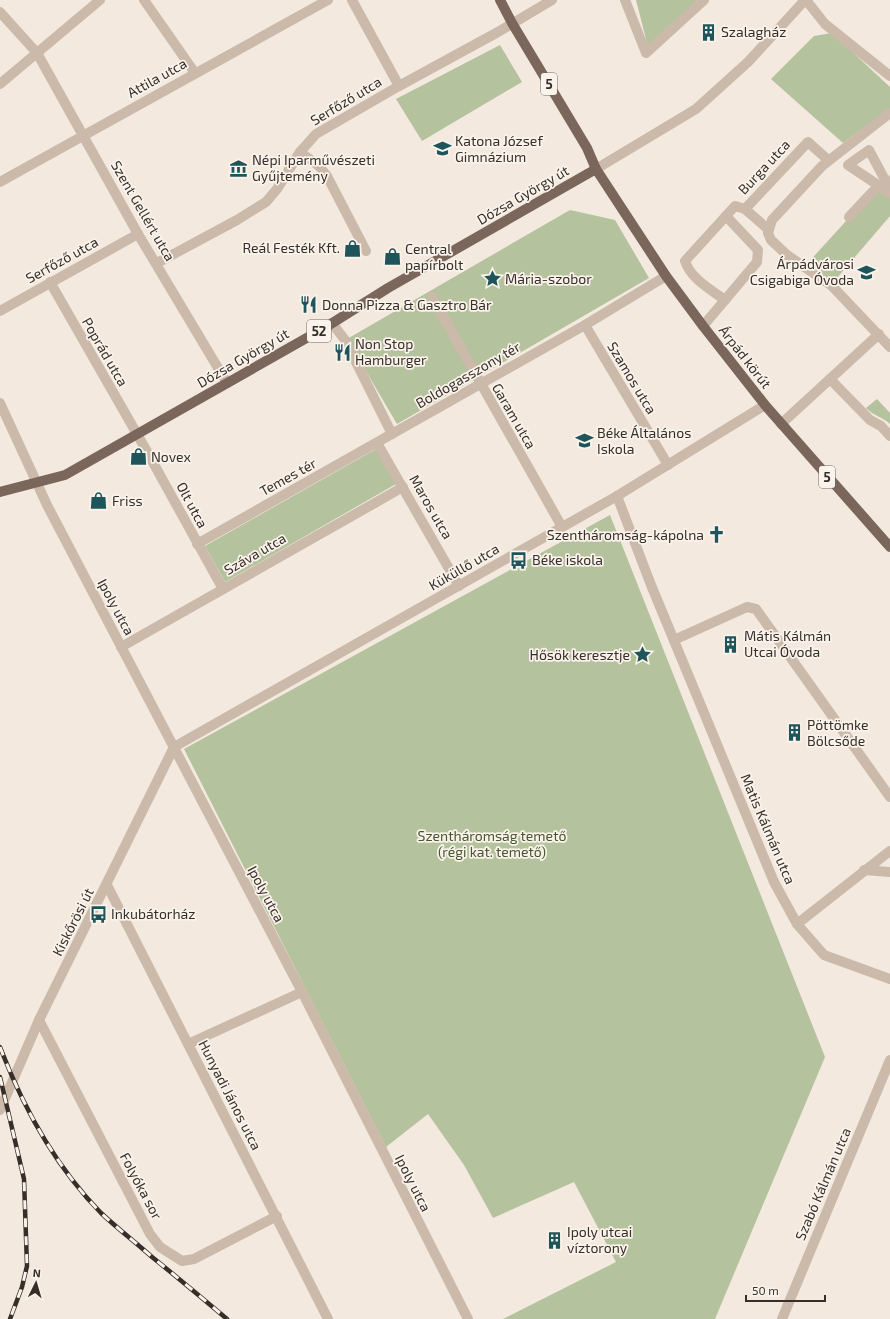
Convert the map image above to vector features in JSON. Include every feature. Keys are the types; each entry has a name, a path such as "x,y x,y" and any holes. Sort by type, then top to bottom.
{"main road":[{"name":"5","path":"500,0 512,23 582,139 596,169"},
{"name":"Árpád körút","path":"596,169 666,276 703,326 781,424 890,548"},
{"name":"Dózsa György út","path":"0,492 65,475 332,323 388,288 596,169"}],"street":[{"path":"0,84 100,0"},
{"path":"144,0 195,73"},
{"name":"Attila utca","path":"0,182 328,0"},
{"path":"352,0 399,86"},
{"name":"Serfőző utca","path":"157,263 237,220 266,202 277,189 300,152 316,134 552,0"},
{"path":"625,0 646,53 704,0"},
{"path":"596,169 696,109 748,62 806,0 825,24 890,76"},
{"name":"Szent Gellért utca","path":"0,12 37,53 138,234 157,263 227,383"},
{"path":"770,225 828,160 890,113"},
{"name":"Burga utca","path":"828,160 808,142 745,209 770,225 769,236 774,243 787,255 831,285 890,347"},
{"path":"890,183 884,178 869,150 848,165 890,193"},
{"path":"300,152 319,166 327,176 366,251"},
{"path":"849,217 879,185"},
{"path":"725,300 695,278 687,267 685,261 735,206 745,209"},
{"path":"703,326 758,262 758,250 726,216"},
{"name":"Serfőző utca","path":"0,311 138,234"},
{"name":"Boldogasszony tér","path":"392,434 585,325 666,276"},
{"name":"Poprád utca","path":"50,282 137,435"},
{"name":"Garam utca","path":"432,297 562,527"},
{"path":"332,323 345,340 392,434"},
{"name":"Szamos utca","path":"585,325 668,465"},
{"path":"781,424 879,334"},
{"path":"830,379 870,420 881,426 890,436"},
{"name":"Ipoly utca","path":"0,403 37,483 121,647 302,992 468,1319"},
{"name":"Küküllő utca","path":"174,747 617,496 765,405"},
{"name":"Temes tér","path":"197,544 392,434"},
{"name":"Olt utca","path":"137,435 223,589"},
{"name":"Maros utca","path":"376,443 403,487 459,586"},
{"name":"Száva utca","path":"121,647 403,487"},
{"name":"Matis Kálmán utca","path":"617,496 674,640 774,882 797,924 824,955 890,979"},
{"path":"674,640 748,606 756,609 890,797"},
{"name":"Kiskőrösi út","path":"0,1110 39,1020 174,747"},
{"path":"797,924 890,851"},
{"path":"864,870 890,872"},
{"name":"Hunyadi János utca","path":"107,885 277,1216 328,1319"},
{"path":"188,1044 302,992"},
{"name":"Folyóka sor","path":"39,1020 150,1234 160,1246 182,1261 194,1259 277,1216"},
{"name":"Szabó Kálmán utca","path":"782,1319 890,1060"}],"green space":[{"path":"636,0 697,0 648,47"},
{"path":"832,33 890,87 890,108 843,143 771,79 814,36"},
{"path":"500,45 522,82 422,141 396,99"},
{"path":"879,185 890,193 890,216 831,285 805,266"},
{"path":"570,210 615,220 649,278 397,424 347,339"},
{"path":"877,399 890,413 890,424 866,408"},
{"path":"376,449 396,484 225,582 205,546"},
{"name":"Szentháromság temető (régi kat. temető)","path":"610,515 825,1057 715,1319 503,1319 616,1262 574,1182 493,1218 464,1165 428,1114 386,1147 184,749"}],"railway":[{"path":"0,1047 30,1114 55,1156 69,1176 101,1213 113,1224 227,1319"},
{"path":"0,1077 24,1179 27,1266 22,1287 10,1319"}],"place":[{"name":"Szalagház","path":"708,32"},
{"name":"Katona József Gimnázium","path":"442,149"},
{"name":"Népi Iparművészeti Gyűjtemény","path":"239,168"},
{"name":"Reál Festék Kft.","path":"353,248"},
{"name":"Central papírbolt","path":"392,257"},
{"name":"Árpádvárosi Csigabiga Óvoda","path":"867,272"},
{"name":"Mária-szobor","path":"492,279"},
{"name":"Donna Pizza & Gasztro Bár","path":"309,305"},
{"name":"Non Stop Hamburger","path":"342,352"},
{"name":"Béke Általános Iskola","path":"584,441"},
{"name":"Novex","path":"138,457"},
{"name":"Friss","path":"99,501"},
{"name":"Szentháromság-kápolna","path":"717,535"},
{"name":"Béke iskola","path":"519,560"},
{"name":"Mátis Kálmán Utcai Óvoda","path":"731,644"},
{"name":"Hősök keresztje","path":"643,655"},
{"name":"Pöttömke Bölcsőde","path":"794,733"},
{"name":"Inkubátorház","path":"98,914"},
{"name":"Ipoly utcai víztorony","path":"554,1240"}]}
